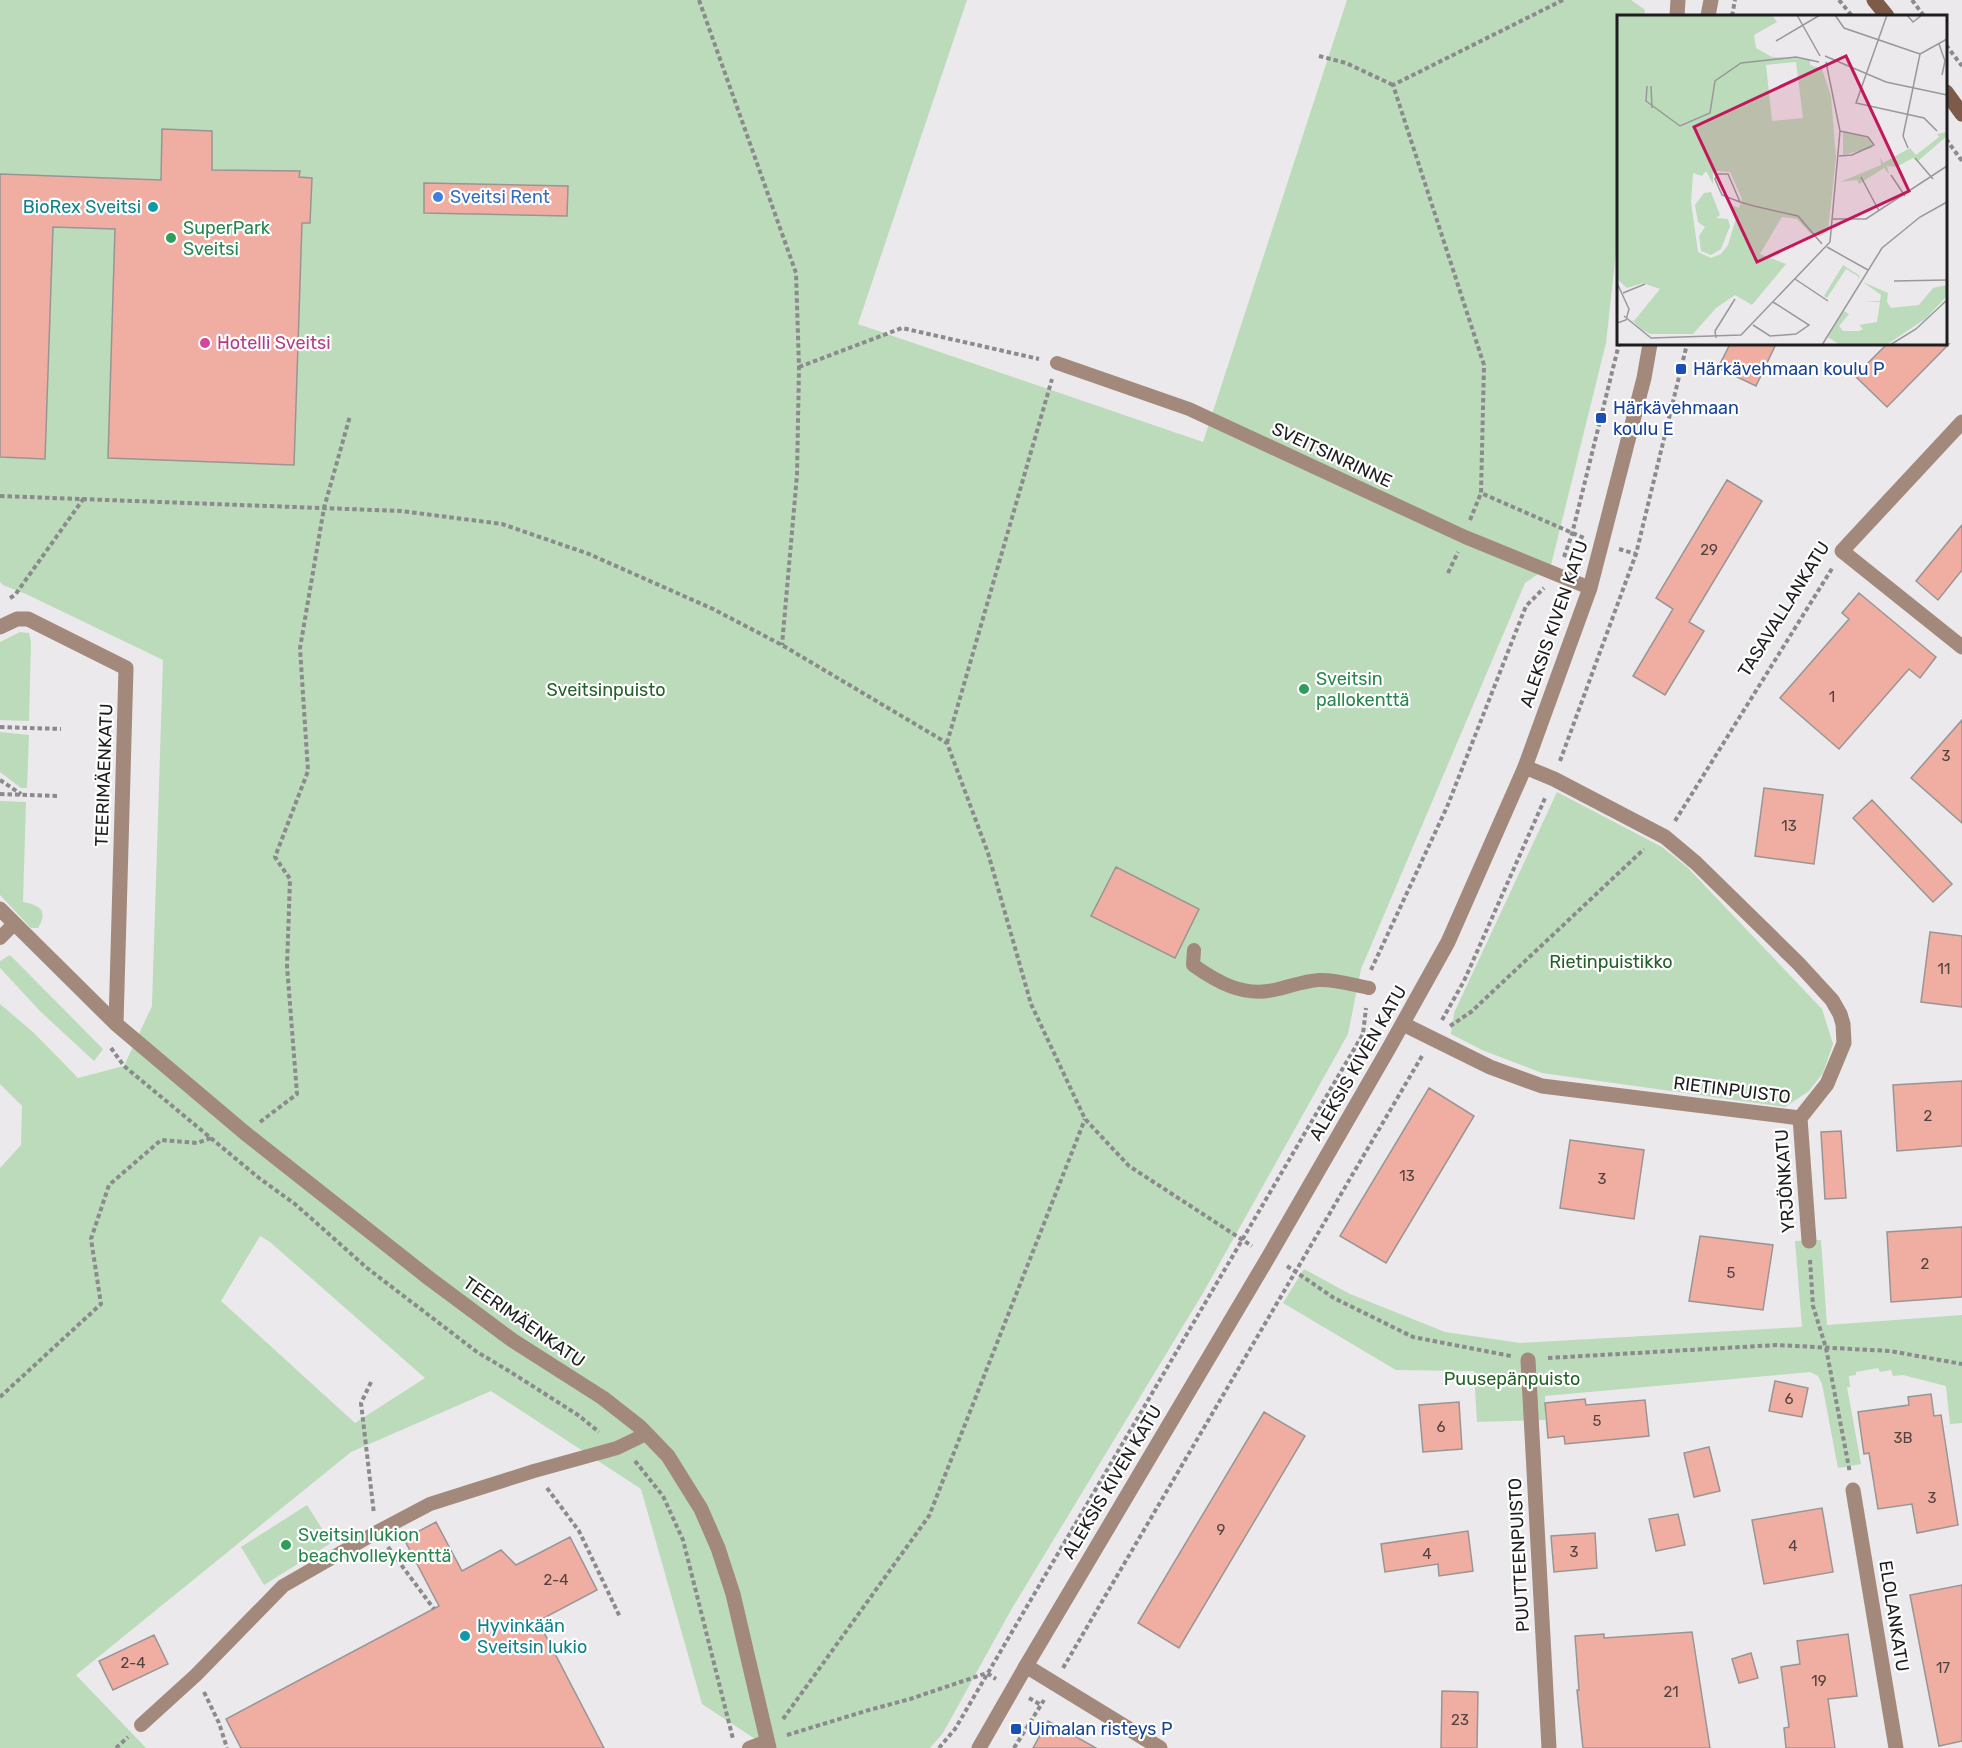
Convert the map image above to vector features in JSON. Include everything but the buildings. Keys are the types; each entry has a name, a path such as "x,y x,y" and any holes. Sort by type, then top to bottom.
{"main road":[{"path":"1874,0 1886,15"},
{"path":"1947,93 1962,114"}],"street":[{"path":"1677,15 1678,0"},
{"path":"1708,15 1711,0"},
{"name":"ALEKSIS KIVEN KATU","path":"979,1748 1269,1256 1448,942 1525,768 1590,588 1644,378 1650,345"},
{"name":"TASAVALLANKATU","path":"1842,551 1962,422"},
{"path":"1842,551 1962,647"},
{"name":"TEERIMÄENKATU","path":"0,627 17,619 28,619 126,668 116,1024"},
{"name":"RIETINPUISTO","path":"1402,1024 1490,1067 1542,1086 1800,1118 1827,1084 1844,1043 1843,1024 1832,1000 1798,963 1696,863 1665,837 1554,779 1525,768"},
{"name":"TEERIMÄENKATU","path":"0,909 116,1024 245,1133 430,1279 512,1340 603,1398 668,1456 701,1509 718,1548 733,1594 768,1745"},
{"name":"YRJÖNKATU","path":"1800,1118 1809,1241"},
{"name":"PUUTTEENPUISTO","path":"1528,1359 1549,1748"},
{"name":"ELOLANKATU","path":"1853,1490 1896,1748"},
{"path":"1026,1665 1160,1748"}],"lane":[{"name":"SVEITSINRINNE","path":"1057,363 1189,409 1464,537 1590,588"},
{"path":"0,938 14,924"},
{"path":"1194,950 1192,965 1212,979 1241,991 1271,991 1296,983 1321,980 1369,988"},
{"path":"141,1725 196,1675 283,1586 376,1532 430,1504 617,1448 646,1434"},
{"path":"749,1748 768,1745"}],"path":[{"path":"699,0 796,273 799,367 797,475 782,645"},
{"path":"1393,85 1563,0"},
{"path":"1732,15 1735,0"},
{"path":"1839,0 1851,15"},
{"path":"1912,0 1923,15"},
{"path":"1947,46 1962,66"},
{"path":"1319,56 1346,63 1393,85 1484,365 1480,493 1572,534"},
{"path":"1947,140 1962,161"},
{"path":"799,367 902,328 1057,363 947,743 988,853 1031,1004 1085,1119 1129,1166 1242,1241 1334,1298 1413,1337 1528,1359 1778,1345 1890,1351 1962,1364"},
{"path":"939,1748 955,1729 1363,1034 1372,969 1447,807 1526,606 1557,575 1572,534 1619,345"},
{"path":"245,1133 297,1094 287,966 290,879 275,857 308,771 300,648 324,508 350,416"},
{"path":"0,496 401,511 502,524 589,554 713,609 782,645 947,743"},
{"path":"8,600 15,595 84,498"},
{"name":"TASAVALLANKATU","path":"1665,837 1842,551"},
{"path":"0,727 61,729"},
{"path":"0,780 22,795"},
{"path":"0,795 60,796"},
{"path":"1431,1038 1471,1012 1652,841 1665,837"},
{"path":"107,1043 124,1066 259,1178 295,1204 367,1268 477,1352 578,1415 638,1464 663,1496 683,1539 735,1748"},
{"path":"768,1745 929,1516 1085,1119"},
{"path":"0,1397 101,1304 92,1239 109,1185 160,1140 197,1143 212,1138"},
{"path":"1809,1241 1813,1306 1826,1348 1853,1490"},
{"path":"371,1382 361,1402 376,1532 434,1609"},
{"path":"534,1471 579,1531 620,1617"},
{"path":"768,1745 987,1673"},
{"path":"196,1675 219,1723 227,1748"}],"green space":[{"name":"Sveitsinpuisto","path":"0,0 967,0 858,324 1203,442 1347,0 1631,0 1645,10 1644,15 1617,15 1617,243 1606,343 1551,565 1525,583 1361,969 1348,1034 1203,1293 1011,1610 943,1733 930,1748 769,1748 702,1704 641,1489 491,1391 351,1452 76,1675 146,1748 0,1748 0,1168 21,1145 22,1106 0,1084 0,1004 33,1032 78,1078 124,1066 152,1006 163,660 0,582","holes":["260,1236 270,1242 425,1378 355,1423 221,1301"]},
{"path":"20,632 29,633 31,642 29,721 0,720 0,642"},
{"path":"0,732 29,735 27,788 21,788 0,772"},
{"name":"Rietinpuistikko","path":"1557,792 1662,847 1687,867 1822,1009 1833,1044 1823,1073 1809,1091 1785,1107 1542,1073 1482,1050 1451,1034 1454,1013"},
{"path":"0,801 26,802 23,902 41,909 43,917 38,928 31,928 0,895"},
{"path":"10,955 103,1049 94,1061 41,1012 0,968 0,961"},
{"name":"Puusepänpuisto","path":"1821,1240 1827,1325 1962,1315 1962,1423 1950,1424 1946,1386 1903,1375 1893,1376 1891,1370 1880,1372 1878,1368 1856,1372 1856,1375 1849,1376 1850,1387 1847,1387 1861,1464 1838,1468 1822,1384 1818,1376 1810,1372 1545,1396 1545,1420 1477,1422 1474,1371 1396,1370 1283,1303 1304,1269 1350,1294 1445,1332 1520,1343 1802,1327 1795,1241"},
{"name":"Sveitsin lukion beachvolleykenttä","path":"307,1505 331,1543 264,1585 241,1547"}],"place":[{"name":"Sveitsi Rent","path":"438,197"},
{"name":"BioRex Sveitsi","path":"153,207"},
{"name":"SuperPark Sveitsi","path":"171,238"},
{"name":"Hotelli Sveitsi","path":"205,343"},
{"name":"Härkävehmaan koulu P","path":"1681,369"},
{"name":"Härkävehmaan koulu E","path":"1601,418"},
{"name":"Sveitsin pallokenttä","path":"1304,689"},
{"name":"Sveitsin lukion beachvolleykenttä","path":"286,1545"},
{"name":"Hyvinkään Sveitsin lukio","path":"465,1636"},
{"name":"Uimalan risteys P","path":"1016,1729"}]}
